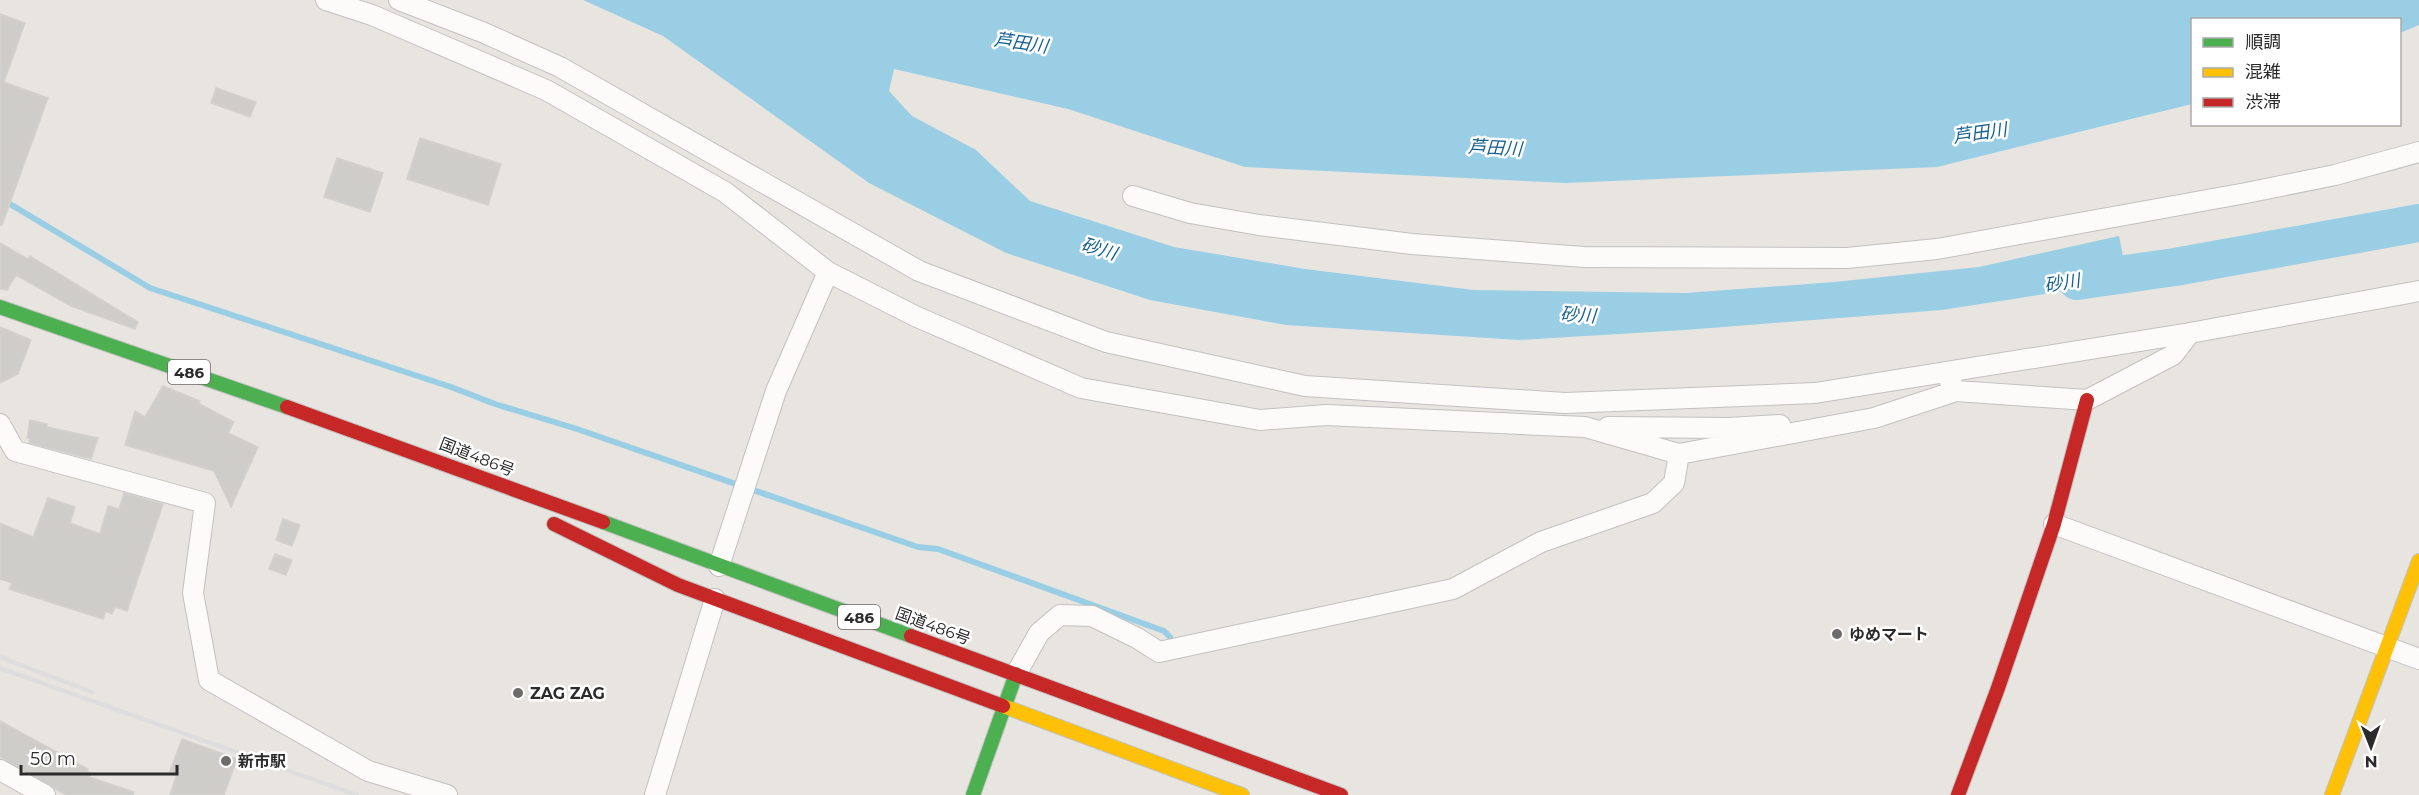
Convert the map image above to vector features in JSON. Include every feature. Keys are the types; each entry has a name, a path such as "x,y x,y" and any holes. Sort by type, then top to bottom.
{"main road":[{"name":"国道486号","path":"0,307 378,438 1341,795"},
{"path":"1958,795 1998,688 2054,524 2087,400"},
{"name":"国道486号","path":"378,438 517,506"},
{"name":"486","path":"539,516 678,585 1242,795"},
{"path":"2332,795 2419,561"},
{"path":"973,795 1016,674"}],"street":[{"path":"326,0 372,15 546,90 725,192 828,272 915,316 1081,388 1260,420 1326,415 1585,427 1728,428 1874,418"},
{"path":"399,0 482,32 560,67 919,271 1106,342 1305,386 1565,403 1815,393 2190,333 2419,291"},
{"path":"1133,196 1190,213 1259,225 1412,244 1584,257 1847,258 1937,249 2246,193 2335,176 2419,152"},
{"path":"719,566 776,391 828,272"},
{"path":"1585,427 1679,454 1874,418 1956,391 2087,400 2173,355 2190,333"},
{"path":"1945,372 1956,391"},
{"path":"0,424 15,451 206,503 193,593 209,680 368,771 447,795"},
{"path":"1016,674 1039,633 1060,615 1092,616 1137,638 1159,652 1453,589 1541,542 1653,503 1674,483 1679,454"},
{"path":"2054,524 2419,659"},
{"path":"655,795 715,599"},
{"path":"0,770 45,795"}],"water":[{"name":"芦田川","path":"583,0 2419,0 2419,25 2401,33 2401,18 2191,18 2191,104 1937,167 1566,183 1245,167 1068,109 894,69 889,91 912,116 976,150 1030,201 1174,247 1305,269 1474,290 1685,293 1834,282 1979,267 2119,236 2128,281 1942,310 1519,340 1286,325 1150,300 1006,253 869,183 663,36"}],"building":[{"path":"0,14 25,23 4,82 48,98 2,225 0,225"},
{"path":"216,88 256,102 250,117 211,103"},
{"path":"420,138 501,164 488,205 407,179"},
{"path":"337,158 383,173 370,212 324,197"},
{"path":"0,243 28,259 30,256 138,322 135,329 71,306 16,275 7,290 0,289"},
{"path":"0,327 31,340 18,374 0,383"},
{"path":"163,386 200,401 198,403 234,422 228,433 258,447 231,507 214,471 125,445 135,411 145,417"},
{"path":"30,420 47,424 47,427 98,438 91,459 29,443 30,438 27,438"},
{"path":"124,493 163,504 127,611 115,607 112,614 106,611 103,619 9,589 12,583 0,579 0,523 33,537 48,498 75,507 70,523 100,534 108,506 119,509"},
{"path":"283,519 300,525 292,546 276,540"},
{"path":"275,554 292,560 286,575 269,569"},
{"path":"0,721 88,769 87,771 91,774 89,777 134,792 133,795 66,795 0,757"},
{"name":"新市駅","path":"182,739 237,759 224,795 170,795 177,774 170,771"}],"waterway":[{"path":"0,198 150,288 451,387 495,404 577,429 918,547 938,549 1164,631 1170,637"},
{"name":"砂川","path":"2077,281 2175,267 2419,223"}],"railway":[{"path":"0,657 92,692"},
{"path":"0,668 357,795"}],"traffic: fast":[{"path":"0,307 287,407"},
{"path":"603,522 911,636"},
{"path":"973,795 1016,674"}],"traffic: slow":[{"path":"2332,795 2419,561"},
{"path":"1003,706 1242,795"}],"traffic: jam":[{"path":"1958,795 1998,688 2054,524 2087,400"},
{"path":"287,407 603,522"},
{"path":"554,524 678,585 1003,706"},
{"path":"911,636 1341,795"}],"place":[{"name":"ゆめマート","path":"1837,634"},
{"name":"ZAG ZAG","path":"518,693"},
{"name":"新市駅","path":"226,761"}]}
